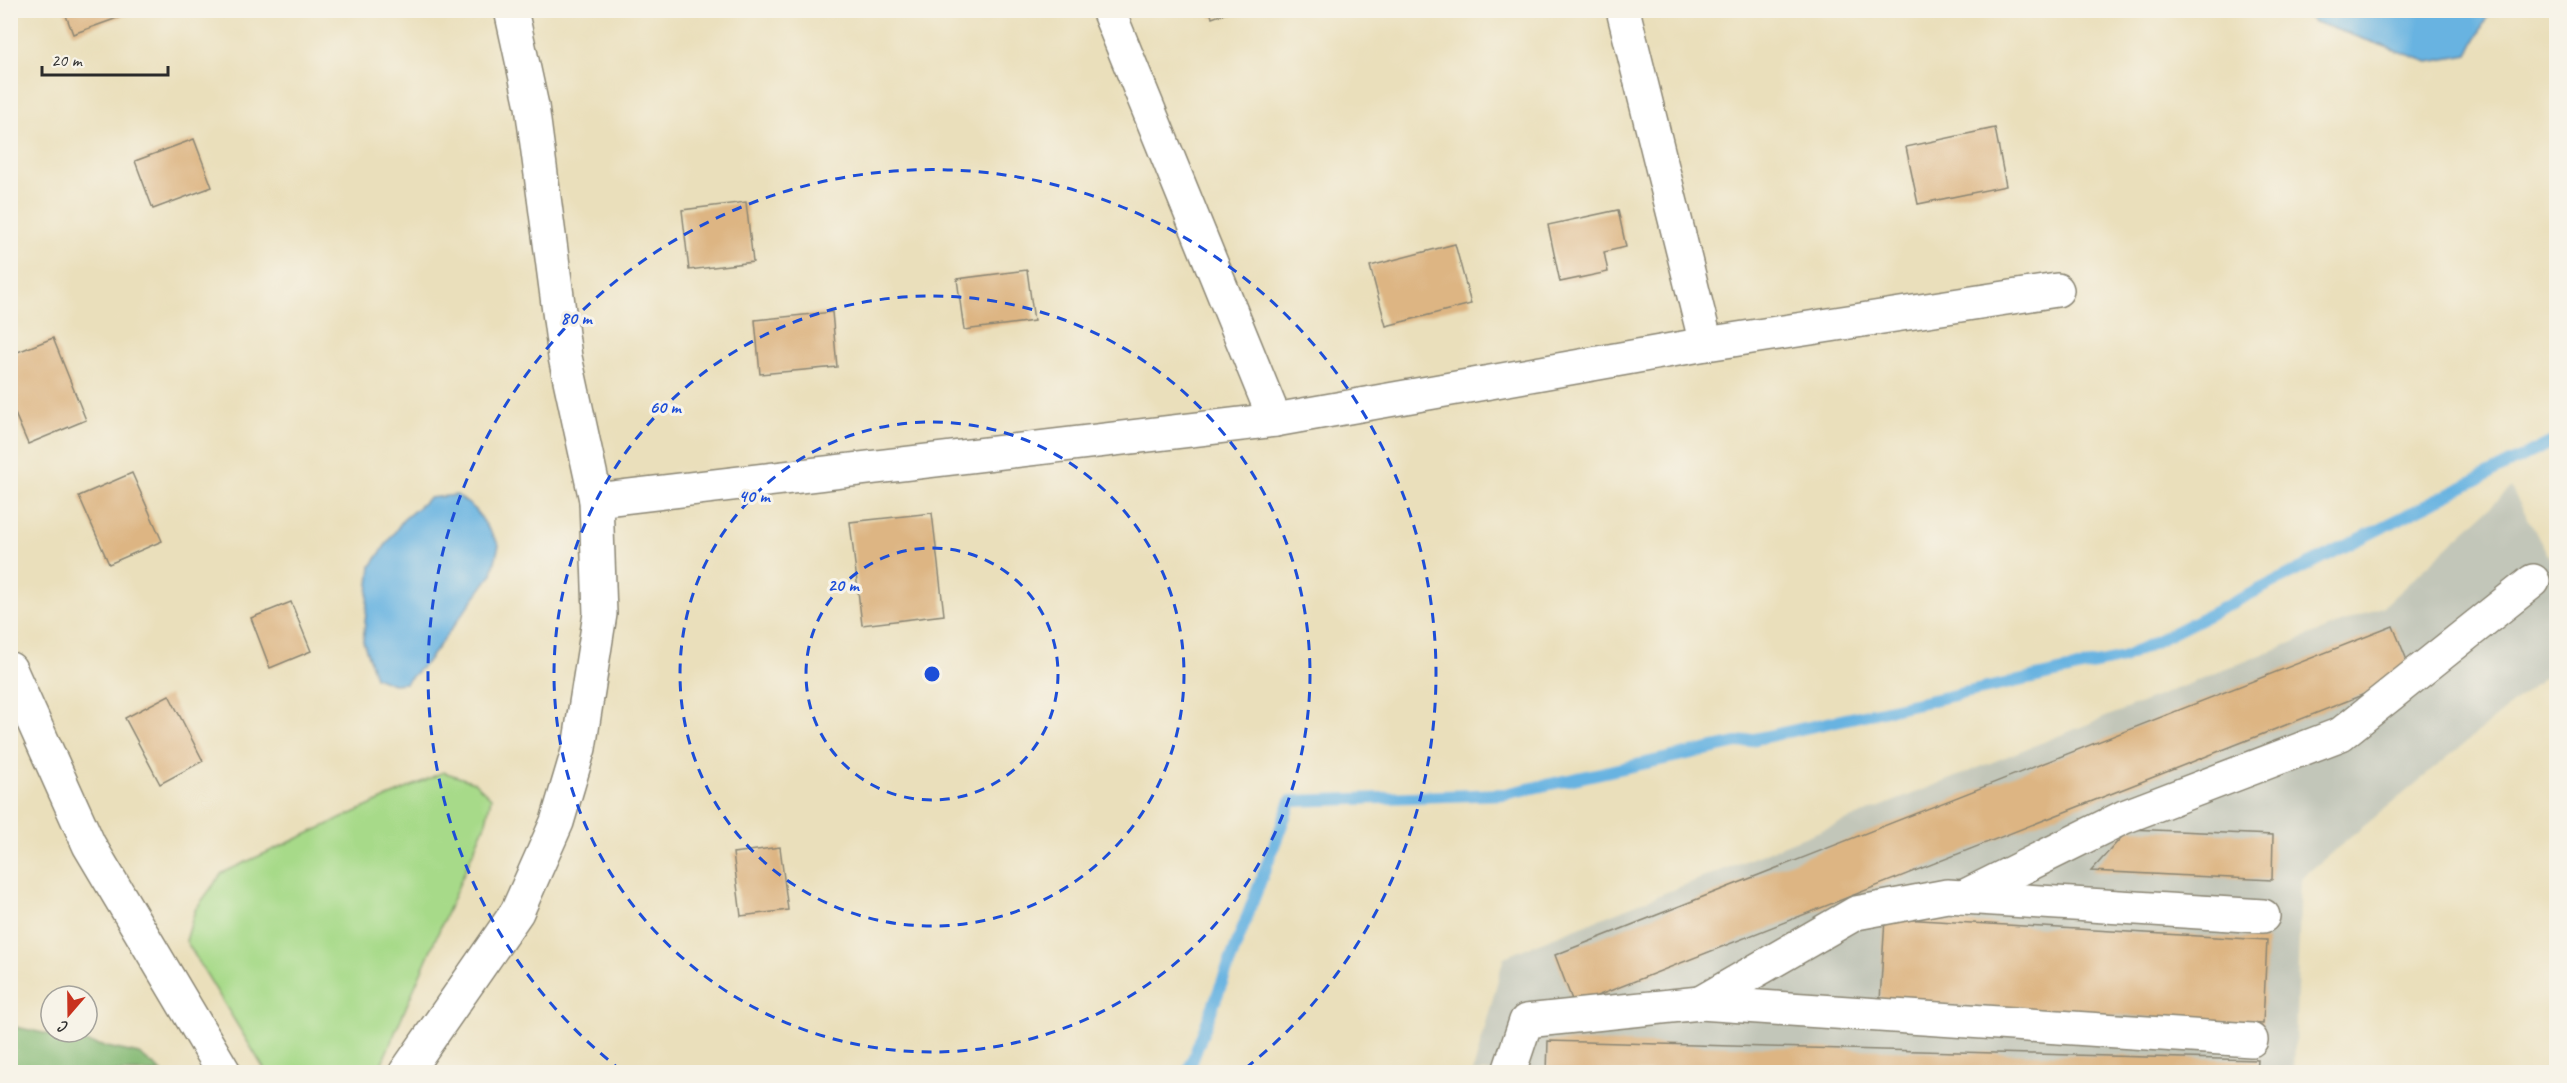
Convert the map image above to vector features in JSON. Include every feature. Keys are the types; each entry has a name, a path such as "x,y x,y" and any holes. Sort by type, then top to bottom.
{"street":[{"path":"406,1072 517,912 557,822 579,748 600,614 596,500 565,357 532,106 511,10"},
{"path":"1107,10 1275,420"},
{"path":"1623,10 1706,344"},
{"path":"596,500 1275,420 1706,344 2057,290"},
{"path":"1963,897 2124,817 2341,734 2534,581"},
{"path":"10,669 89,845 224,1072"},
{"path":"1700,1003 1856,913 1947,896 2263,916"},
{"path":"1509,1072 1526,1020 1700,1003 2251,1040"}],"shaded area":[{"path":"2511,488 2556,569 2556,668 2301,878 2294,1072 1473,1072 1504,957 2384,606"}],"green space":[{"path":"443,772 474,782 491,798 486,822 378,1072 266,1072 186,941 195,910 222,873"},
{"path":"11,1026 39,1032 39,1044 93,1044 139,1054 162,1072 11,1072"}],"water":[{"path":"2305,11 2490,11 2468,55 2429,62 2312,21"},
{"path":"457,495 476,510 499,545 492,574 427,662 405,683 393,684 375,677 363,641 371,566 403,520 429,498"}],"building":[{"path":"64,10 137,10 137,11 73,34"},
{"path":"1210,10 1231,10 1231,11 1212,18"},
{"path":"1995,128 2006,186 1918,204 1906,147"},
{"path":"194,139 212,187 153,209 135,161"},
{"path":"746,202 753,262 689,270 682,210"},
{"path":"1618,210 1626,247 1604,252 1608,272 1560,282 1548,225"},
{"path":"1455,244 1471,304 1386,326 1370,266"},
{"path":"1027,270 1034,321 964,330 957,279"},
{"path":"832,312 837,367 760,374 755,320"},
{"path":"53,338 86,420 28,444 10,402 10,355"},
{"path":"132,473 162,541 109,564 79,496"},
{"path":"932,513 944,615 862,625 850,522"},
{"path":"291,602 311,651 270,668 251,618"},
{"path":"2393,626 2413,675 1574,1005 1555,955"},
{"path":"169,695 203,761 160,784 125,718"},
{"path":"2129,829 2273,835 2272,880 2091,871"},
{"path":"780,847 788,910 741,916 733,853"},
{"path":"1885,918 2267,940 2263,1024 1880,1001"},
{"path":"1548,1041 2258,1060 2257,1072 1547,1072"}],"waterway":[{"path":"1188,1072 1291,801 1505,794 2123,658 2556,440"}]}
